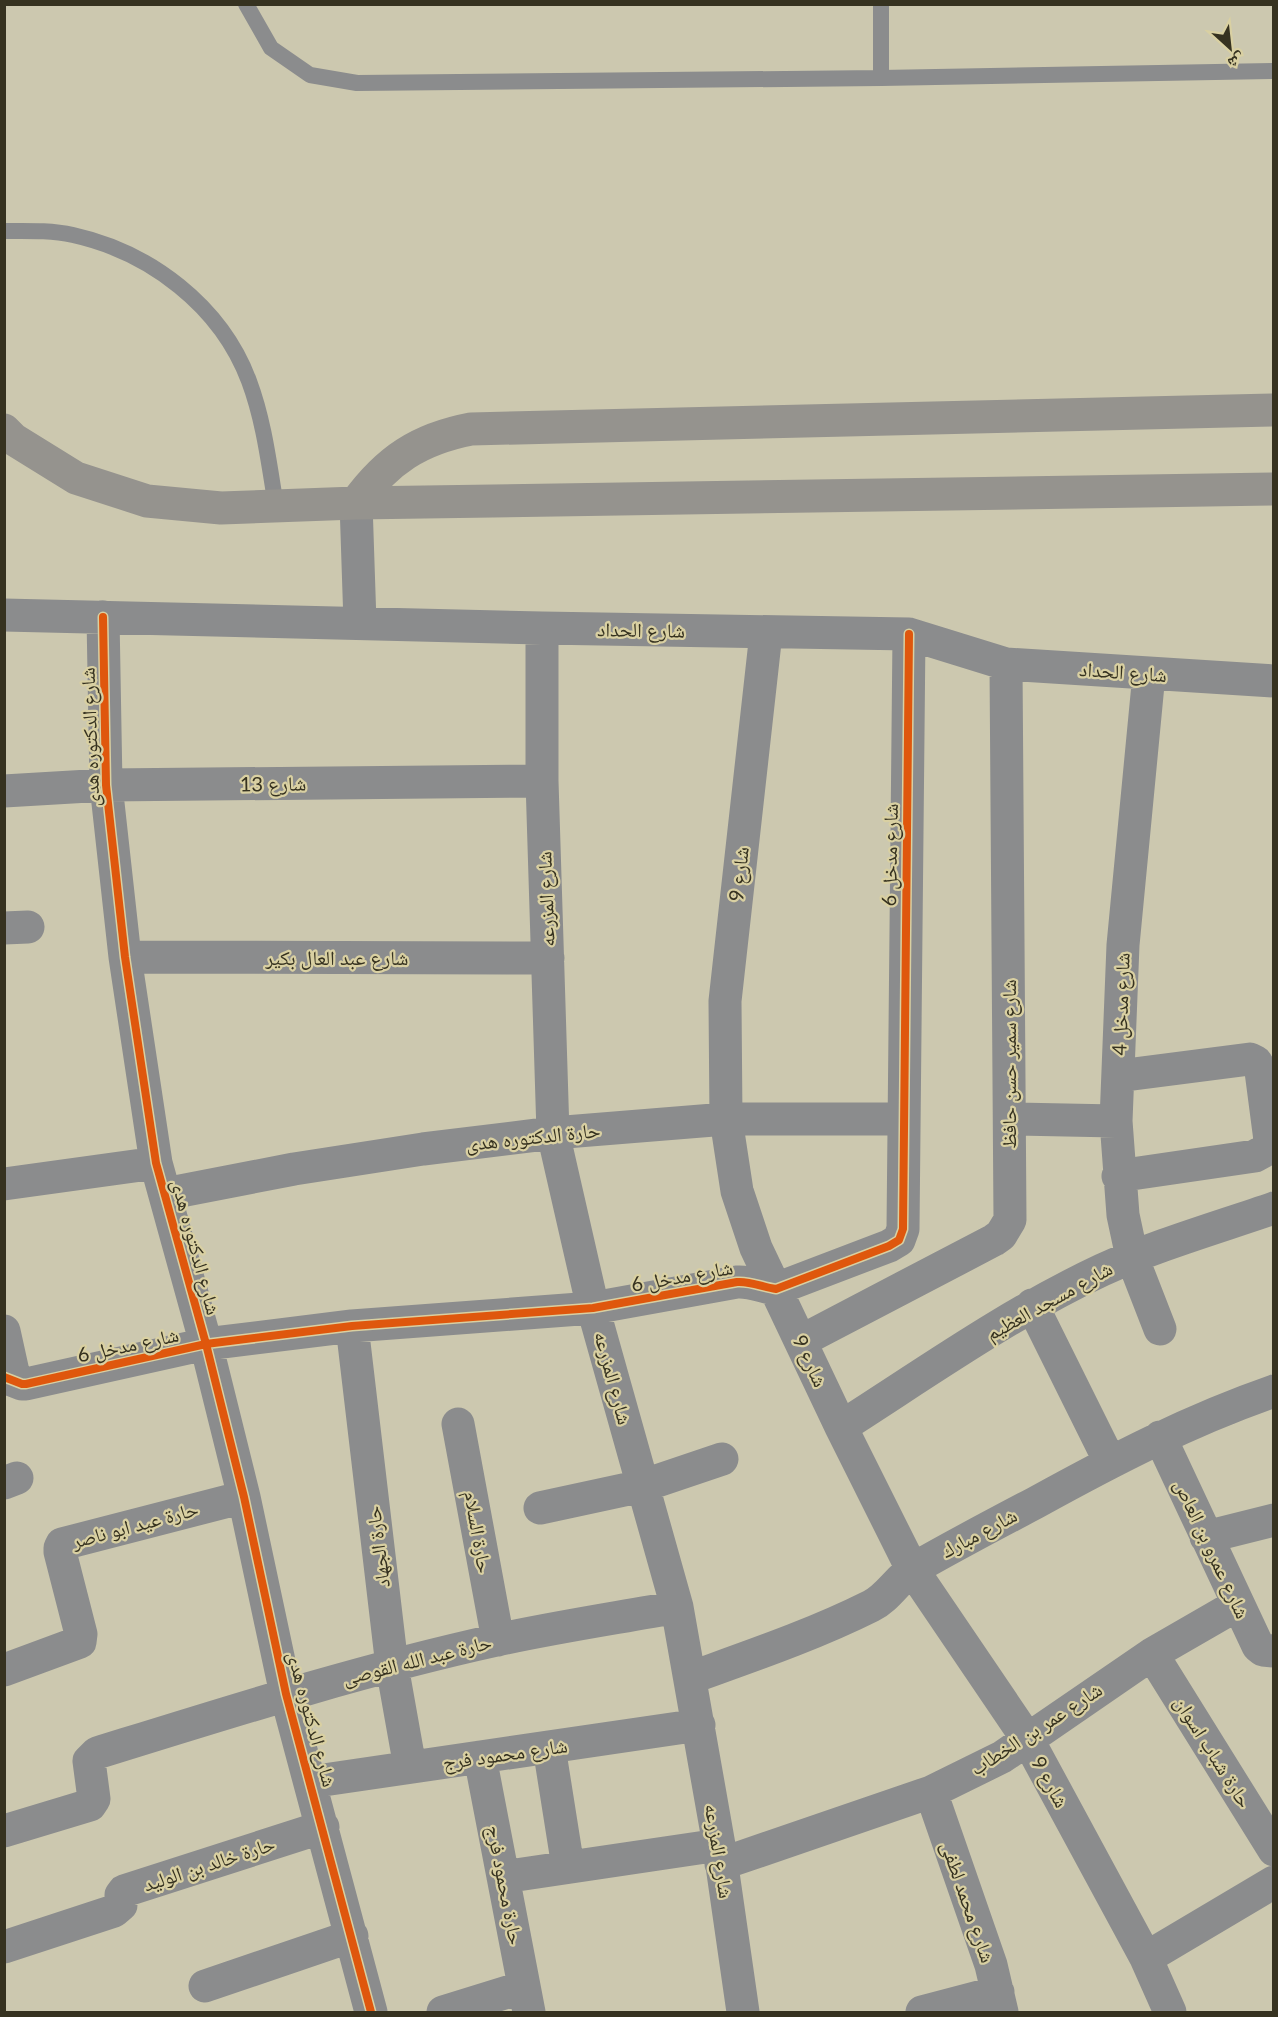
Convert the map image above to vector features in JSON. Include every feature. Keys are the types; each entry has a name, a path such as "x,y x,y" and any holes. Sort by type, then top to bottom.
{"street":[{"path":"360,623 356,503 386,467 405,453 437,438 471,429 1274,410"},
{"path":"4,430 13,439 76,478 147,501 221,508 356,503 1274,489"},
{"name":"شارع الحداد","path":"4,615 766,633 909,634 1006,664 1274,681"},
{"name":"شارع الدكتوره هدى","path":"103,617 106,785 125,957 156,1163 206,1344 244,1497 286,1694 371,2013"},
{"name":"شارع المزرعه","path":"542,628 542,781 553,1133 593,1308 676,1607 699,1725 743,2013"},
{"name":"شارع 9","path":"766,633 724,1001 726,1119 738,1191 756,1248 912,1569 1028,1740 1146,1958 1170,2013"},
{"name":"شارع مدخل 6","path":"10,1379 26,1384 206,1344 352,1326 593,1308 737,1282 776,1288 889,1246 899,1240 903,1229 909,634"},
{"name":"شارع سمير حسن حافظ","path":"801,1341 1001,1235 1010,1220 1006,664"},
{"name":"شارع مدخل 4","path":"1149,674 1123,945 1116,1121 1123,1215 1132,1257 1160,1329"},
{"name":"شارع 13","path":"4,791 106,785 542,781"},
{"name":"شارع عبد العال بكير","path":"125,957 548,958"},
{"path":"1118,1076 1250,1059 1256,1062 1262,1071 1270,1140 1266,1150 1255,1156 1119,1176"},
{"name":"حارة الدكتوره هدى","path":"165,1194 317,1165 553,1133 726,1119 904,1119"},
{"path":"1010,1119 1116,1121"},
{"path":"4,1184 156,1163"},
{"name":"شارع مسجد العظيم","path":"841,1427 1032,1305 1132,1257 1274,1208"},
{"path":"1032,1305 1110,1462"},
{"name":"حارة الجهاد","path":"352,1326 392,1666 410,1767"},
{"path":"4,1331 10,1379"},
{"name":"شارع مبارك","path":"690,1678 818,1630 872,1606 884,1599 912,1569 1110,1462 1233,1405 1274,1391"},
{"name":"حارة السلام","path":"458,1424 498,1640"},
{"name":"شارع عمرو بن العاص","path":"1160,1437 1258,1646 1263,1650 1274,1651"},
{"path":"540,1508 642,1486 722,1459"},
{"name":"حارة عيد ابو ناصر","path":"4,1670 80,1642 81,1634 60,1552 62,1544 244,1497"},
{"path":"1206,1538 1274,1520"},
{"name":"شارع عمر بن الخطاب","path":"503,1876 568,1867 720,1855 931,1792 992,1762 1028,1740 1152,1654 1237,1605"},
{"name":"حارة عبد الله القوصى","path":"4,1831 90,1805 94,1799 89,1761 97,1753 286,1694 392,1666 498,1640 676,1607"},
{"name":"حارة شباب اسوان","path":"1152,1654 1274,1850"},
{"name":"شارع محمود فرج","path":"310,1782 699,1725"},
{"path":"549,1747 568,1867"},
{"name":"حارة محمود فرج","path":"480,1757 526,2000"},
{"name":"شارع محمد لطفى","path":"931,1792 991,1965 1000,2002"},
{"name":"حارة خالد بن الوليد","path":"4,1947 114,1911 121,1905 121,1895 124,1891 323,1827"},
{"path":"1146,1958 1274,1882"},
{"path":"206,1986 352,1936"},
{"path":"443,2013 526,2000"},
{"path":"922,2013 1000,2002"}],"lane":[{"path":"246,4 271,48 310,75 357,83 881,78 1274,71"},
{"path":"881,4 881,78"},
{"path":"4,231 37,231 72,235 106,245 139,259 169,278 194,299 228,341 248,379 259,409 276,506"}],"cycle path":[{"path":"103,617 106,785 125,957 156,1163 206,1344 244,1497 286,1694 371,2012"},
{"path":"4,1377 26,1384 206,1344 352,1326 593,1308 737,1282 776,1289 889,1246 899,1240 903,1229 909,634"}]}
